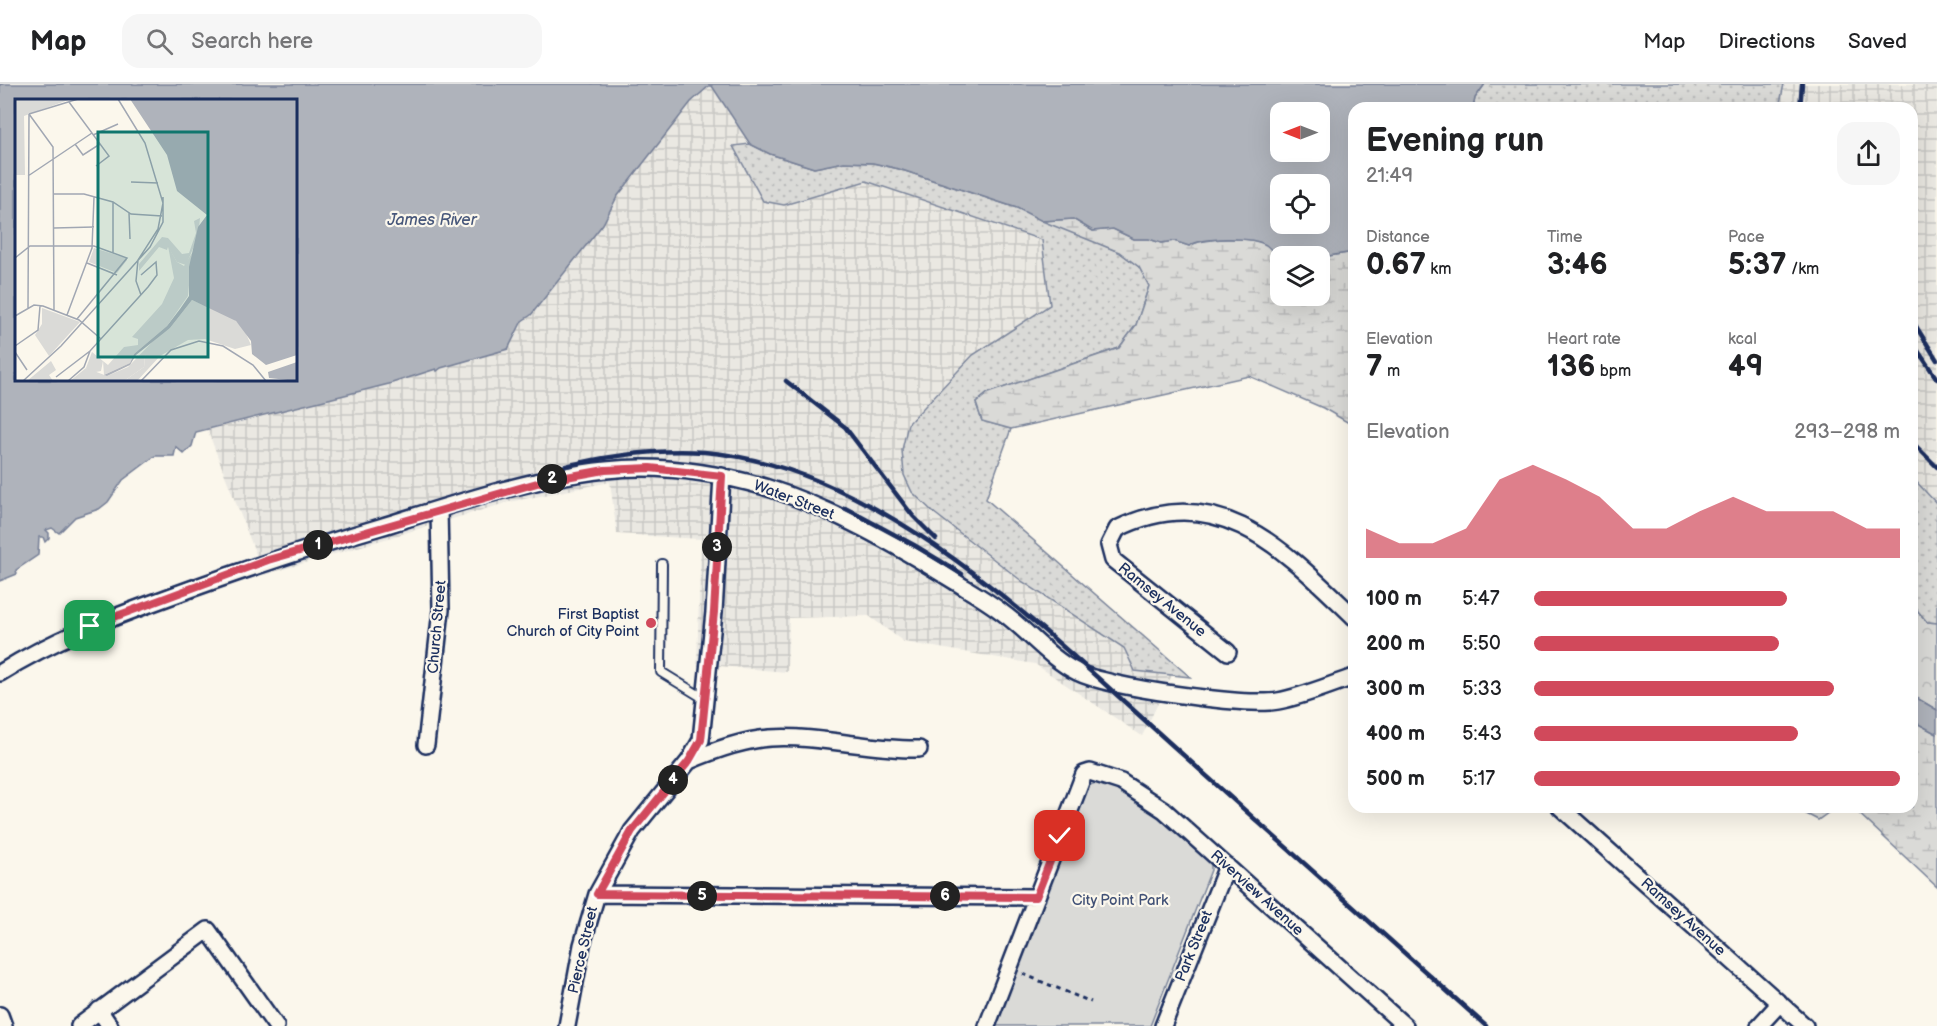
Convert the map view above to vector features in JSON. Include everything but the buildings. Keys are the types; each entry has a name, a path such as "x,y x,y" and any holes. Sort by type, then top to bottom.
{"street":[{"name":"Water Street","path":"0,673 53,643 90,626 268,560 439,509 544,481 605,470 650,468 722,476 797,498 830,512 912,556 1001,611 1069,667 1099,680 1231,701 1259,702 1299,696 1348,679"},
{"name":"Pierce Street","path":"567,1026 582,945 597,894 632,831 689,761 701,740 722,476"},
{"name":"Church Street","path":"426,745 441,610 439,509"},
{"name":"Ramsey Avenue","path":"1228,652 1113,560 1110,545 1117,529 1151,515 1202,513 1223,517 1262,536 1348,612"},
{"path":"689,761 718,749 767,738 813,740 875,748 919,749"},
{"name":"Riverview Avenue","path":"1036,897 1084,774 1100,773 1145,796 1227,866 1405,1026"},
{"name":"Ramsey Avenue","path":"1567,813 1805,1026"},
{"name":"Park Street","path":"1162,1026 1227,866"},
{"path":"597,894 1036,897 987,1026"},
{"path":"79,1026 208,930 276,1026"},
{"path":"1759,1026 1780,1003"},
{"path":"99,1010 110,1026"},
{"path":"0,1015 4,1026"}],"lane":[{"path":"662,564 661,672 706,699"}],"path":[{"path":"1009,969 1091,1002"}],"shaded area":[{"path":"1784,84 1937,84 1937,504 1918,483 1918,102 1780,102"},
{"path":"709,86 712,86 750,144 734,147 763,201 784,205 866,181 1042,239 1050,305 973,355 908,424 902,450 933,512 1023,582 1124,648 1135,671 1172,675 1142,736 1035,664 904,642 869,616 789,618 787,672 697,664 701,539 617,534 610,482 509,502 264,575 207,429 508,349 522,321 531,315 603,224 617,197 691,102"}],"green space":[{"path":"1485,84 1784,84 1780,102 1474,102"},
{"path":"750,144 770,154 814,168 844,162 873,163 899,169 1017,208 1119,252 1139,267 1149,286 1136,325 1119,348 988,393 976,403 982,421 1011,429 986,499 1190,677 1135,671 1124,648 1023,582 933,512 912,492 904,475 902,450 908,424 973,355 1050,305 1042,240 866,181 784,205 763,201 733,146"},
{"path":"1073,219 1093,231 1113,229 1134,239 1149,239 1161,243 1174,241 1189,246 1215,240 1259,241 1270,248 1270,306 1330,306 1330,256 1348,253 1348,423 1323,408 1249,376 1011,429 982,421 976,403 988,393 1119,348 1136,325 1149,286 1139,267 1119,252 1042,221"},
{"path":"1918,483 1937,504 1937,623 1927,622 1918,611"},
{"path":"1918,612 1927,622 1937,623 1937,710 1918,699"},
{"path":"1918,724 1937,734 1937,887 1858,813 1918,813"},
{"name":"City Point Park","path":"1103,780 1149,809 1211,860 1211,870 1150,1026 993,1026 1085,787"},
{"path":"1805,813 1828,813 1818,820"}],"water":[{"name":"James River","path":"0,84 1485,84 1474,102 1348,102 1348,253 1330,256 1330,246 1270,246 1270,249 1259,242 1238,239 1215,239 1189,246 1174,241 1161,243 1149,239 1134,239 1113,229 1093,231 1073,219 1042,221 1017,208 899,169 873,163 844,162 814,168 770,154 750,144 712,86 709,86 691,102 617,197 603,224 531,315 522,321 508,349 389,384 196,432 192,446 184,454 176,447 174,456 155,456 123,480 108,502 99,509 75,517 59,533 52,528 46,530 49,538 45,542 43,537 39,537 38,555 16,570 17,574 0,581"},
{"path":"1918,699 1937,710 1937,734 1918,724"}],"railway":[{"path":"1800,102 1802,84"},
{"path":"1918,330 1937,360"},
{"path":"1918,351 1937,379"},
{"path":"786,381 845,427 913,516 936,539"},
{"path":"1918,448 1937,467"},
{"path":"558,468 630,454 704,452 771,465 837,489 901,524 962,565 1021,611 1486,1026"},
{"path":"845,508 962,574"}],"place":[{"name":"First Baptist Church of City Point","path":"651,623"}],"route":[{"path":"90,626 268,560 439,509 544,481 605,470 650,468 688,470 722,476 714,612 701,740 689,761 632,831 597,894 1036,897 1060,836"}]}
